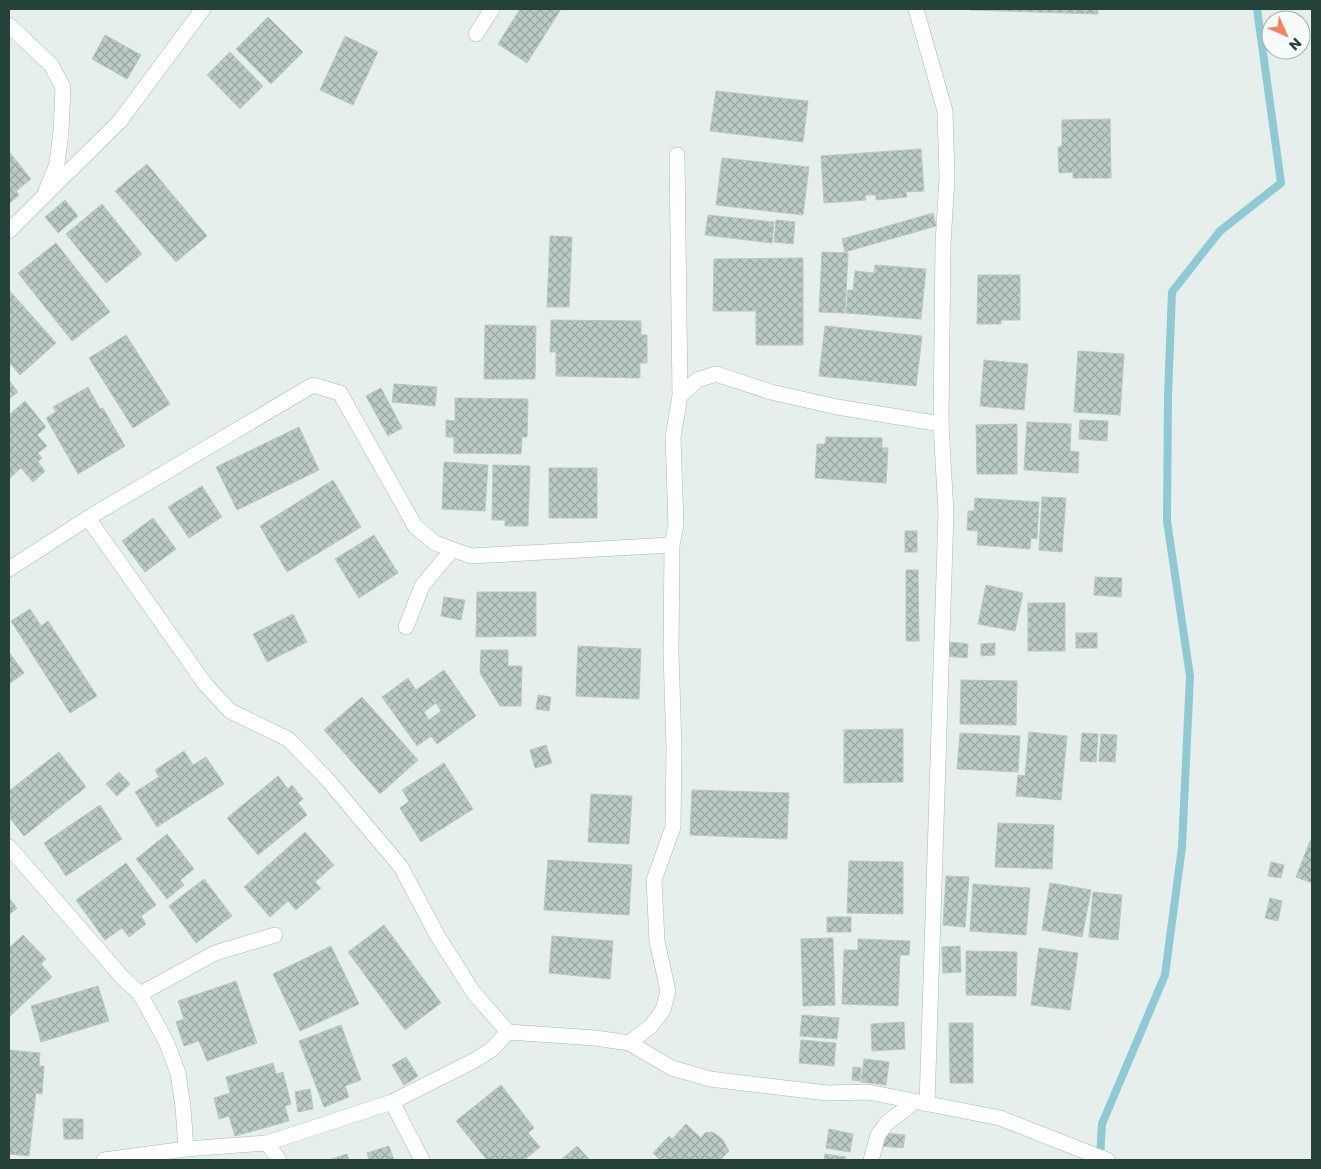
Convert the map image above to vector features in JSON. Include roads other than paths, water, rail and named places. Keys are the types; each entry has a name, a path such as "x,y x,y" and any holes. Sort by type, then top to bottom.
{"street":[{"path":"9,231 120,121 203,9"},
{"path":"476,34 492,9"},
{"path":"916,9 945,112 947,177 943,244 941,424 946,513 921,1103"},
{"path":"9,25 51,65 63,87 57,164 44,196"},
{"path":"629,1042 651,1026 663,1010 668,991 657,941 654,880 673,826 672,545 676,525 673,437 680,396 677,155"},
{"path":"680,396 697,380 716,374 771,392 837,407 941,424"},
{"path":"9,569 88,518 313,385 340,393 415,526 435,543 472,556 672,545"},
{"path":"88,518 205,684 230,711 288,739 328,779 400,867 437,935 473,992 508,1032 629,1042 672,1068 710,1079 827,1093 868,1092 1000,1118 1107,1160"},
{"path":"406,627 422,586 452,550"},
{"path":"9,847 122,977 140,994 166,1041 178,1073 186,1149"},
{"path":"140,994 215,953 275,935"},
{"path":"104,1160 186,1149 267,1143 392,1102 477,1059 492,1048 508,1032"},
{"path":"392,1102 422,1160"},
{"path":"871,1160 878,1136 887,1123 921,1103"},
{"path":"267,1143 279,1160"}],"waterway":[{"path":"1100,1158 1102,1124 1165,975 1182,847 1190,676 1167,521 1168,395 1172,292 1220,231 1281,183 1257,9"}]}
